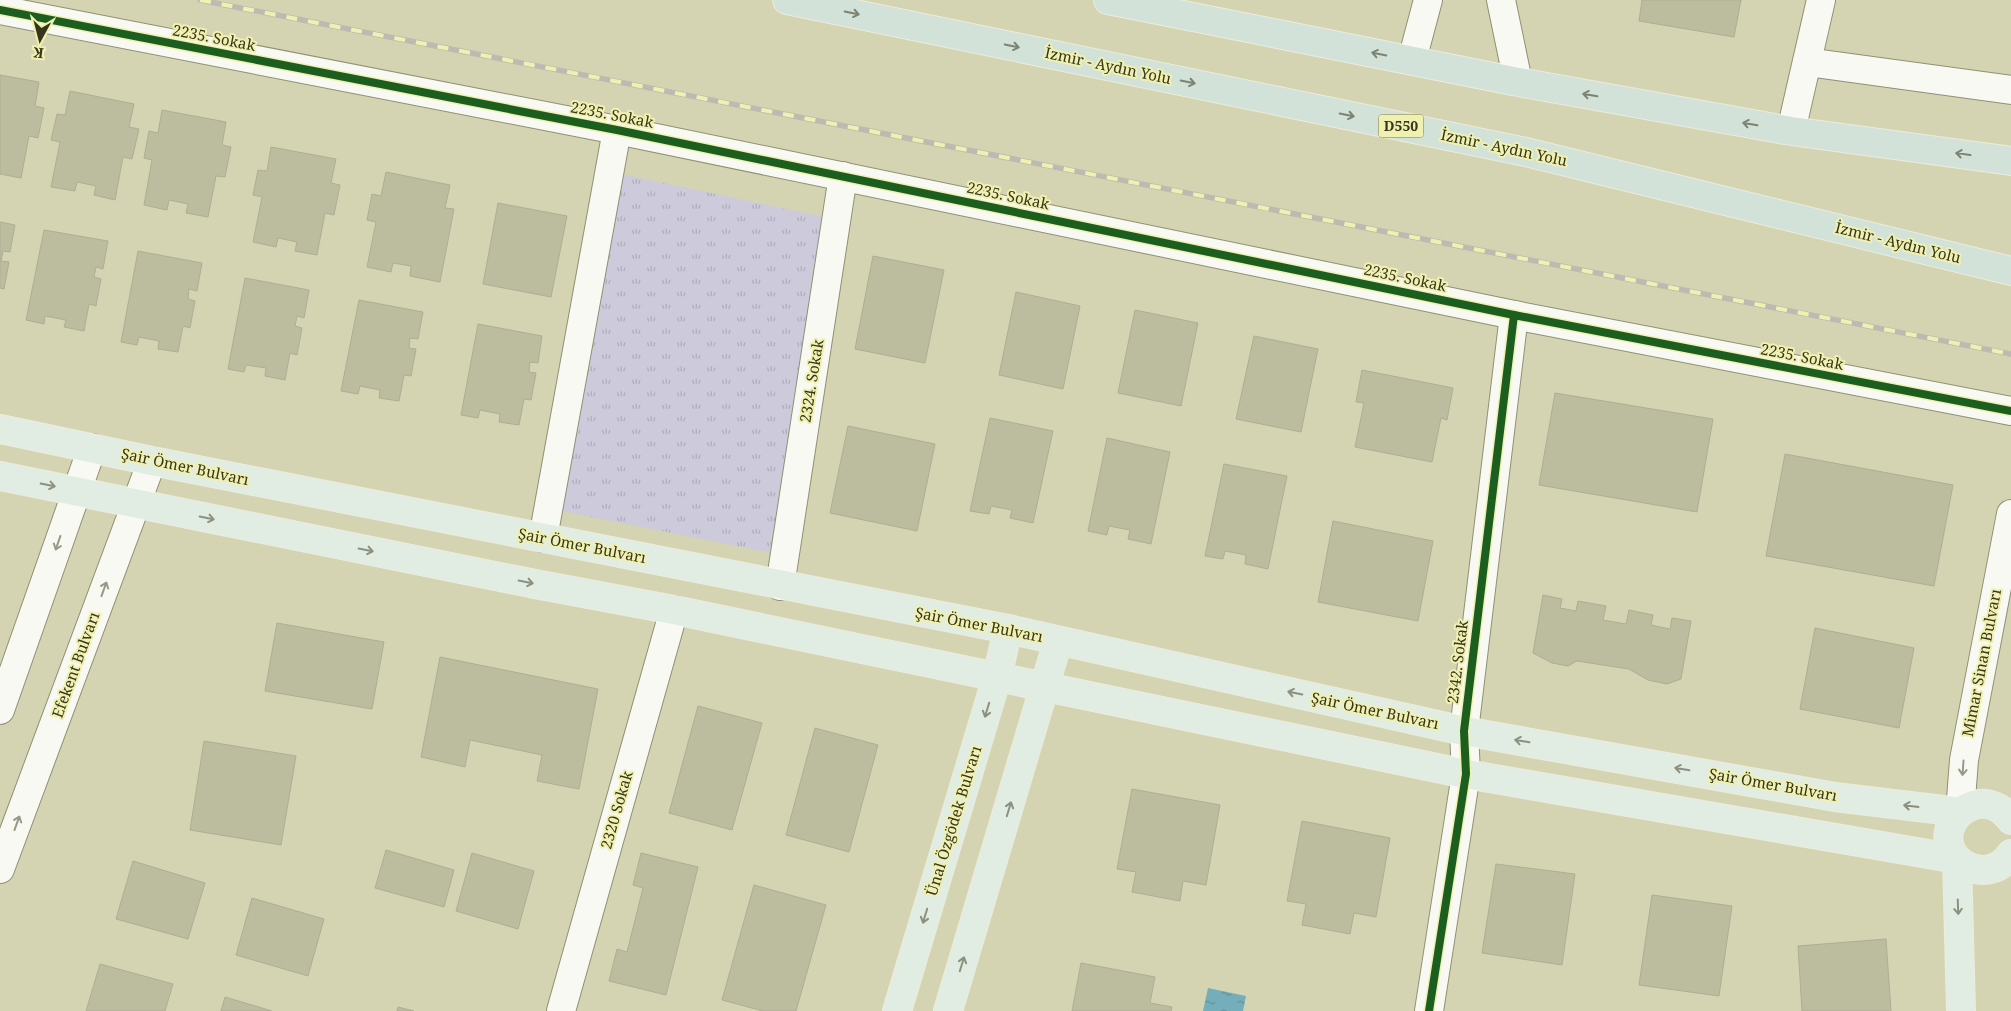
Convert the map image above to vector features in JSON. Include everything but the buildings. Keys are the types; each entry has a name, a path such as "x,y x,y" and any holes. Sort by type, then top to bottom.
{"highway":[{"name":"İzmir - Aydın Yolu","path":"788,0 1526,152 2011,271"},
{"path":"1108,0 1518,82 1791,131 2011,161"}],"main road":[{"name":"Şair Ömer Bulvarı","path":"0,429 780,586 1008,629 1464,731 1836,797 1960,812 1975,805 1992,805 2002,810 2011,820"},
{"path":"0,476 674,610 1466,774 1957,859"},
{"name":"Ünal Özgödek Bulvarı","path":"897,1011 997,677 1008,629"},
{"path":"948,1011 1046,688 1058,641"},
{"path":"1960,812 1950,826 1949,835 1952,852 1965,866 1976,870 1987,870 1998,867 2011,854"},
{"path":"1957,859 1961,1011"}],"street":[{"path":"1501,0 1518,82"},
{"path":"1791,131 1821,0"},
{"path":"1412,60 1425,1"},
{"name":"2235. Sokak","path":"0,10 618,130 1514,315 2011,411"},
{"path":"1807,62 2011,90"},
{"path":"543,538 618,130"},
{"name":"2324. Sokak","path":"780,586 843,176"},
{"name":"2342. Sokak","path":"1429,1011 1466,774 1464,731 1514,315"},
{"path":"0,710 92,448"},
{"name":"Efekent Bulvarı","path":"0,869 152,461"},
{"name":"Mimar Sinan Bulvarı","path":"1960,812 1964,760 2011,514"},
{"name":"2320 Sokak","path":"561,1011 674,610"}],"green space":[{"path":"621,174 829,218 771,553 557,510"}],"water":[{"path":"1208,988 1246,996 1243,1011 1203,1011"}],"railway":[{"path":"200,0 2011,354"}],"cycle path":[{"path":"0,10 617,130 1514,315 2011,411"},
{"path":"1429,1011 1466,774 1464,731 1514,315"}]}
